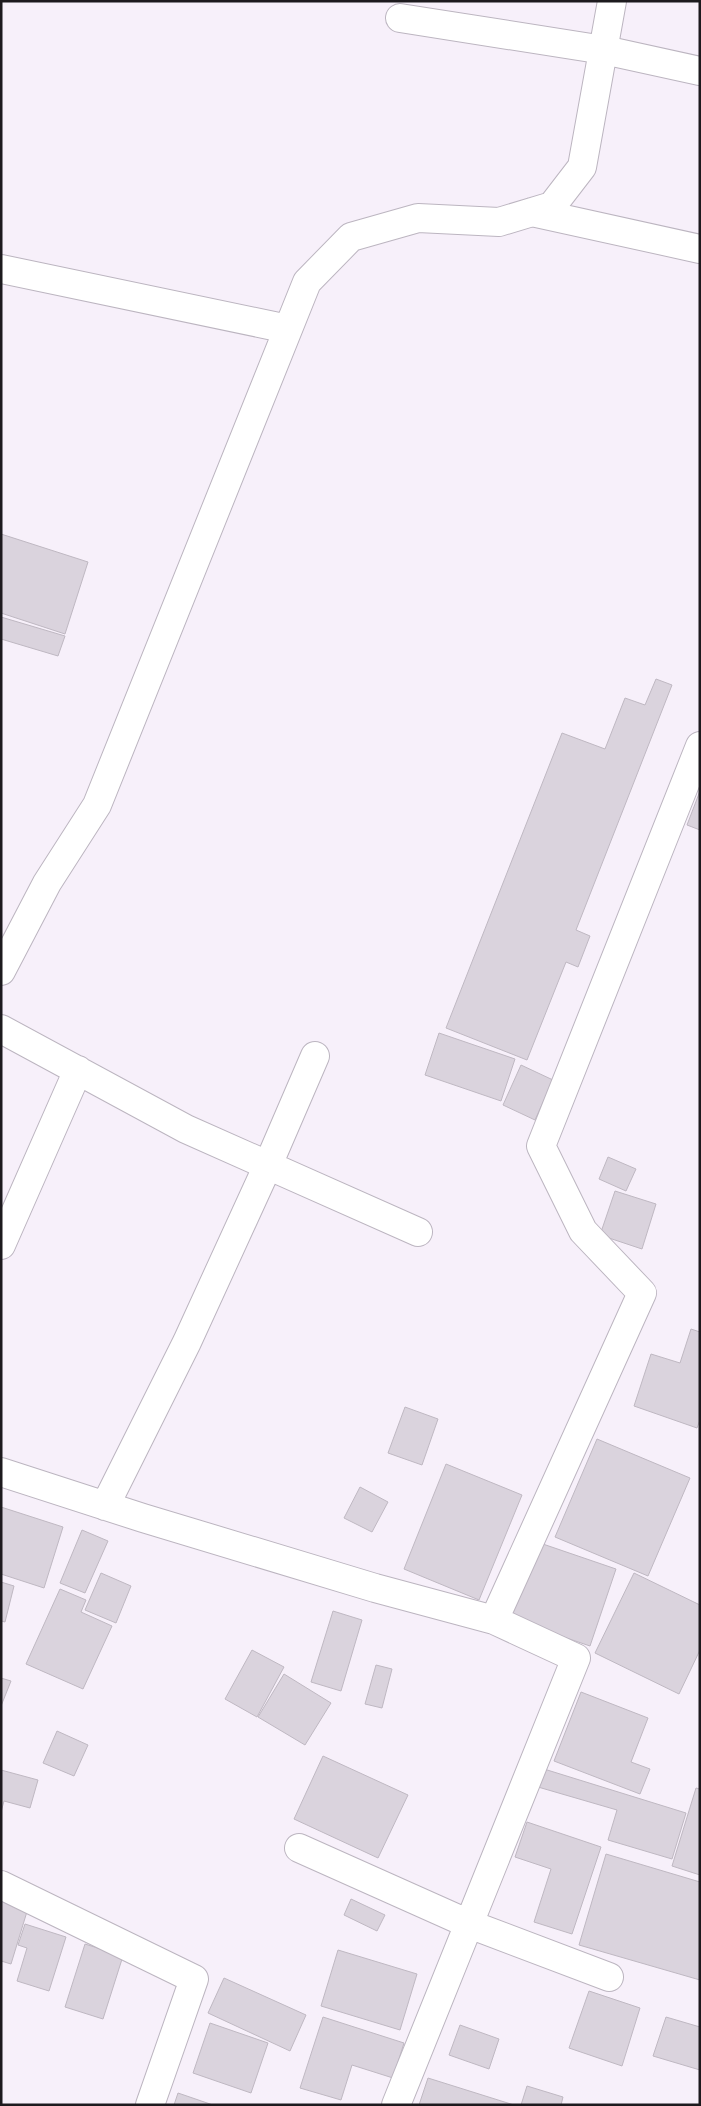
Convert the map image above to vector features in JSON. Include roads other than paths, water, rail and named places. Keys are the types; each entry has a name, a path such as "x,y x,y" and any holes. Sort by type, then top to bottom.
{"street":[{"path":"1,971 47,883 97,805 307,282 351,237 418,218 499,222 552,206 582,167 612,1"},
{"path":"400,18 604,50 700,71"},
{"path":"532,212 700,249"},
{"path":"1,269 288,329"},
{"path":"494,1620 642,1293 584,1231 541,1146 700,746"},
{"path":"1,1029 186,1129 418,1232"},
{"path":"105,1506 187,1342 268,1166 315,1056"},
{"path":"1,1245 78,1070"},
{"path":"1,1472 105,1506 366,1585 494,1620 576,1658 396,2105"},
{"path":"299,1848 469,1924 609,1977"},
{"path":"1,1885 194,1979 150,2105"}]}
